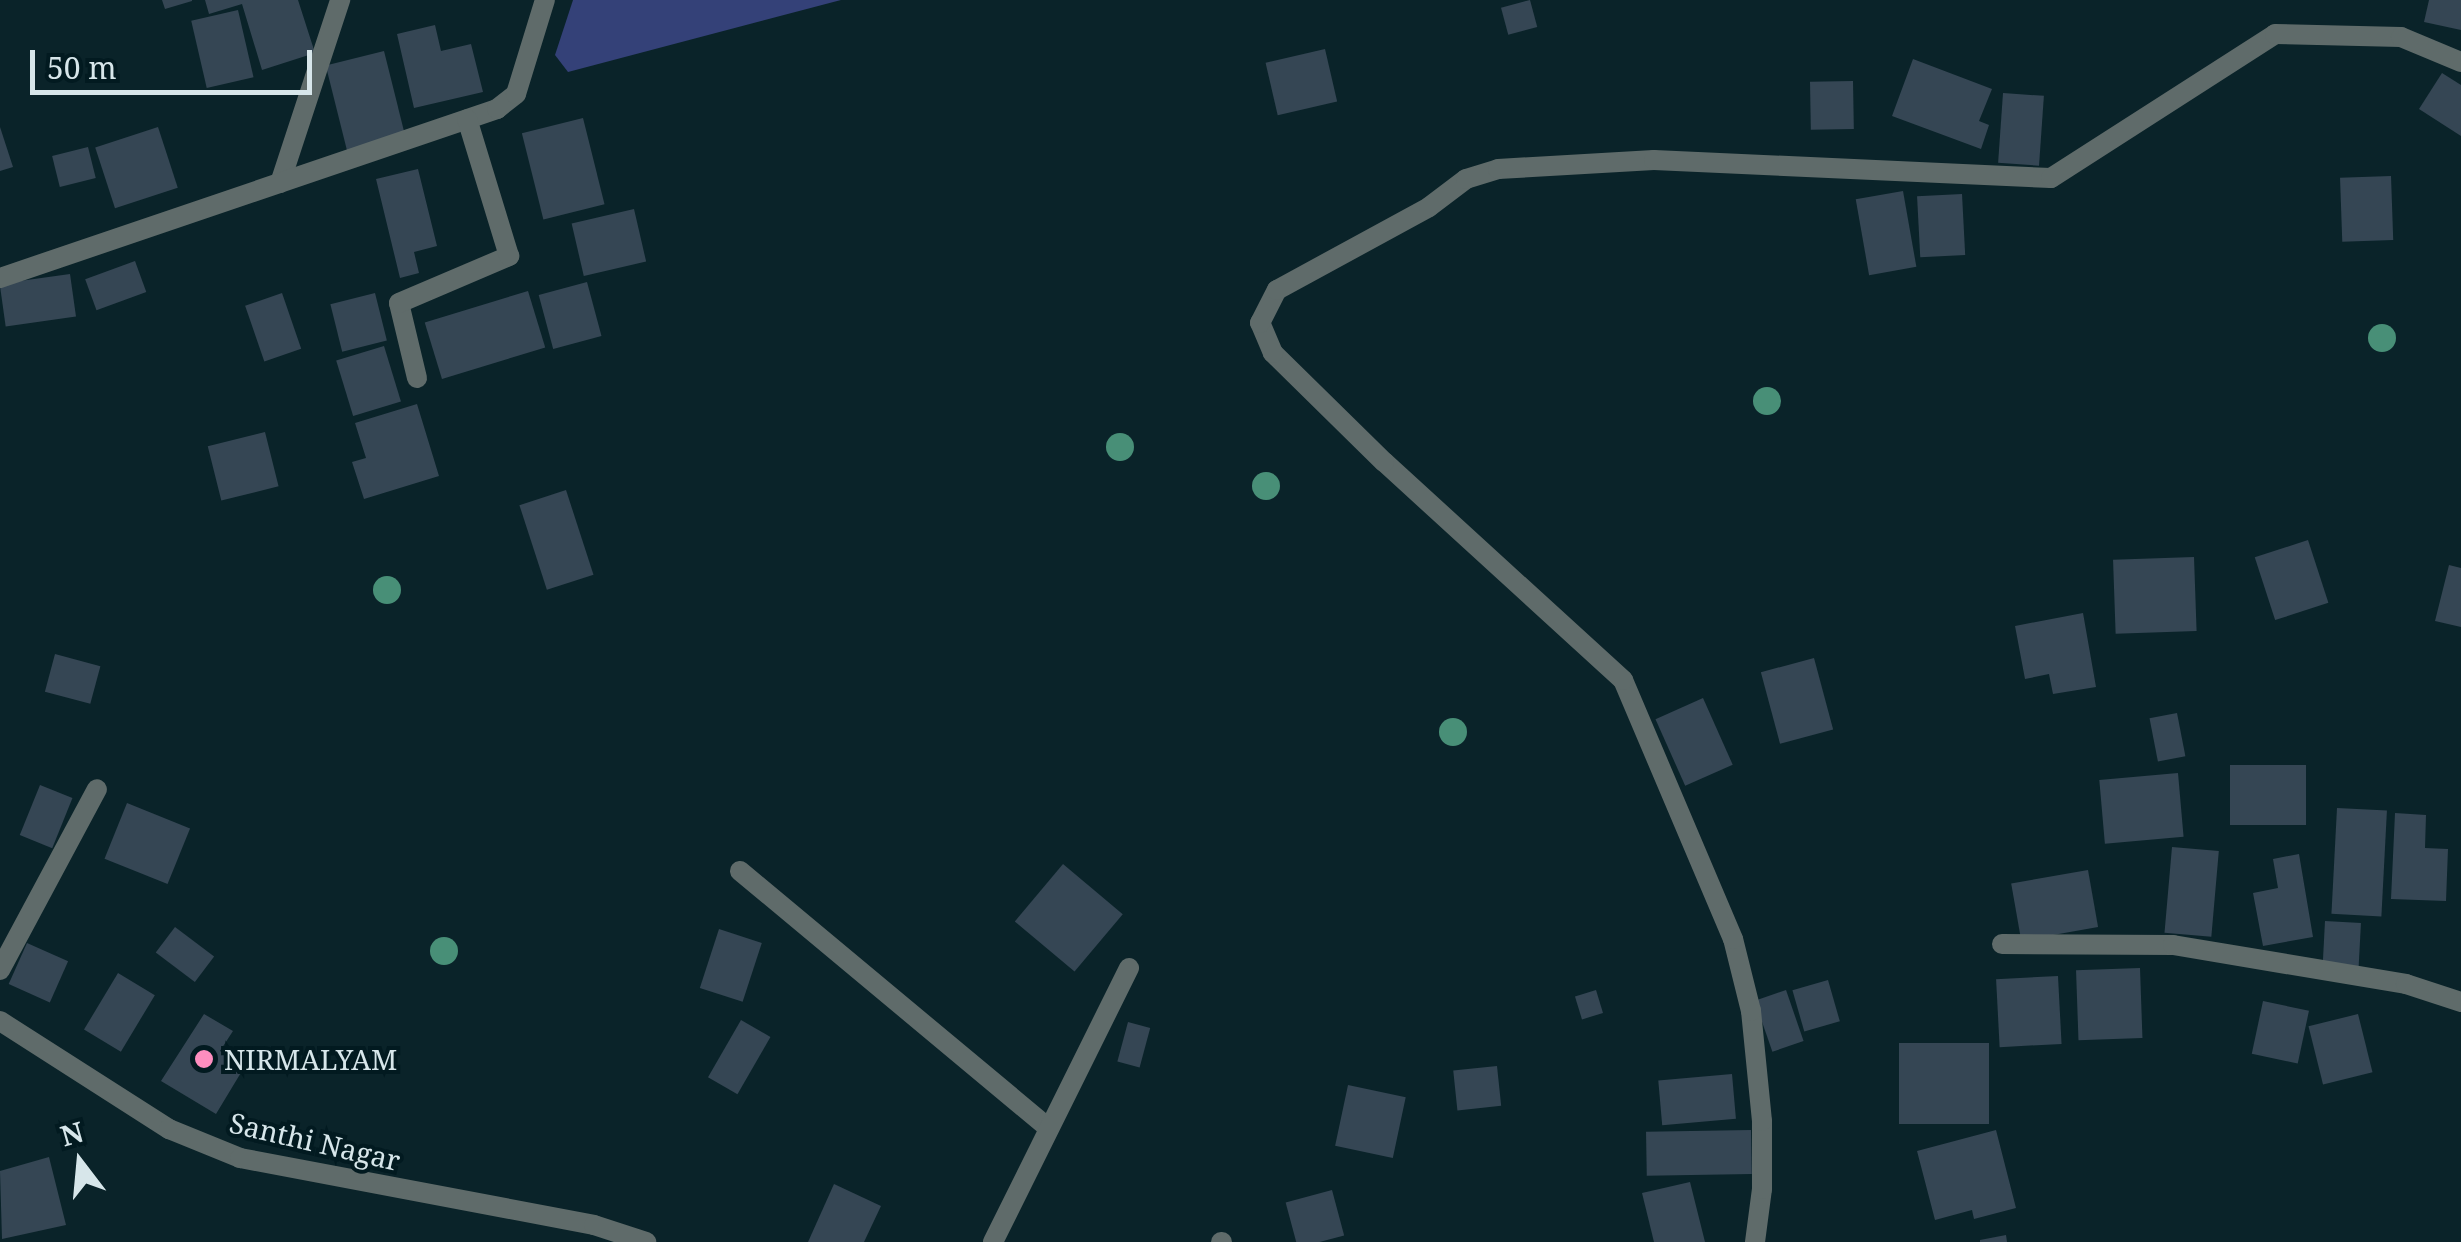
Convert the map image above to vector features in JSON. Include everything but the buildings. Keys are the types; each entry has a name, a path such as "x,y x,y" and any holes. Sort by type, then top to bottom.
{"street":[{"path":"280,183 340,0"},
{"path":"0,278 498,109 516,94 544,0"},
{"path":"1755,1242 1762,1190 1762,1121 1751,1012 1733,939 1623,680 1384,462 1273,353 1260,323 1277,290 1429,207 1466,179 1498,169 1654,160 2051,178 2276,34 2401,36 2461,62"},
{"path":"417,378 399,303 509,256 467,120"},
{"path":"0,970 97,788"},
{"path":"740,872 1049,1128"},
{"path":"2002,944 2173,945 2406,984 2461,1002"},
{"path":"992,1242 1130,968"},
{"name":"Santhi Nagar","path":"0,1021 168,1128 240,1158 646,1242"}],"water":[{"path":"573,0 841,0 568,72 555,55"}],"place":[{"name":"NIRMALYAM","path":"204,1059"}]}
